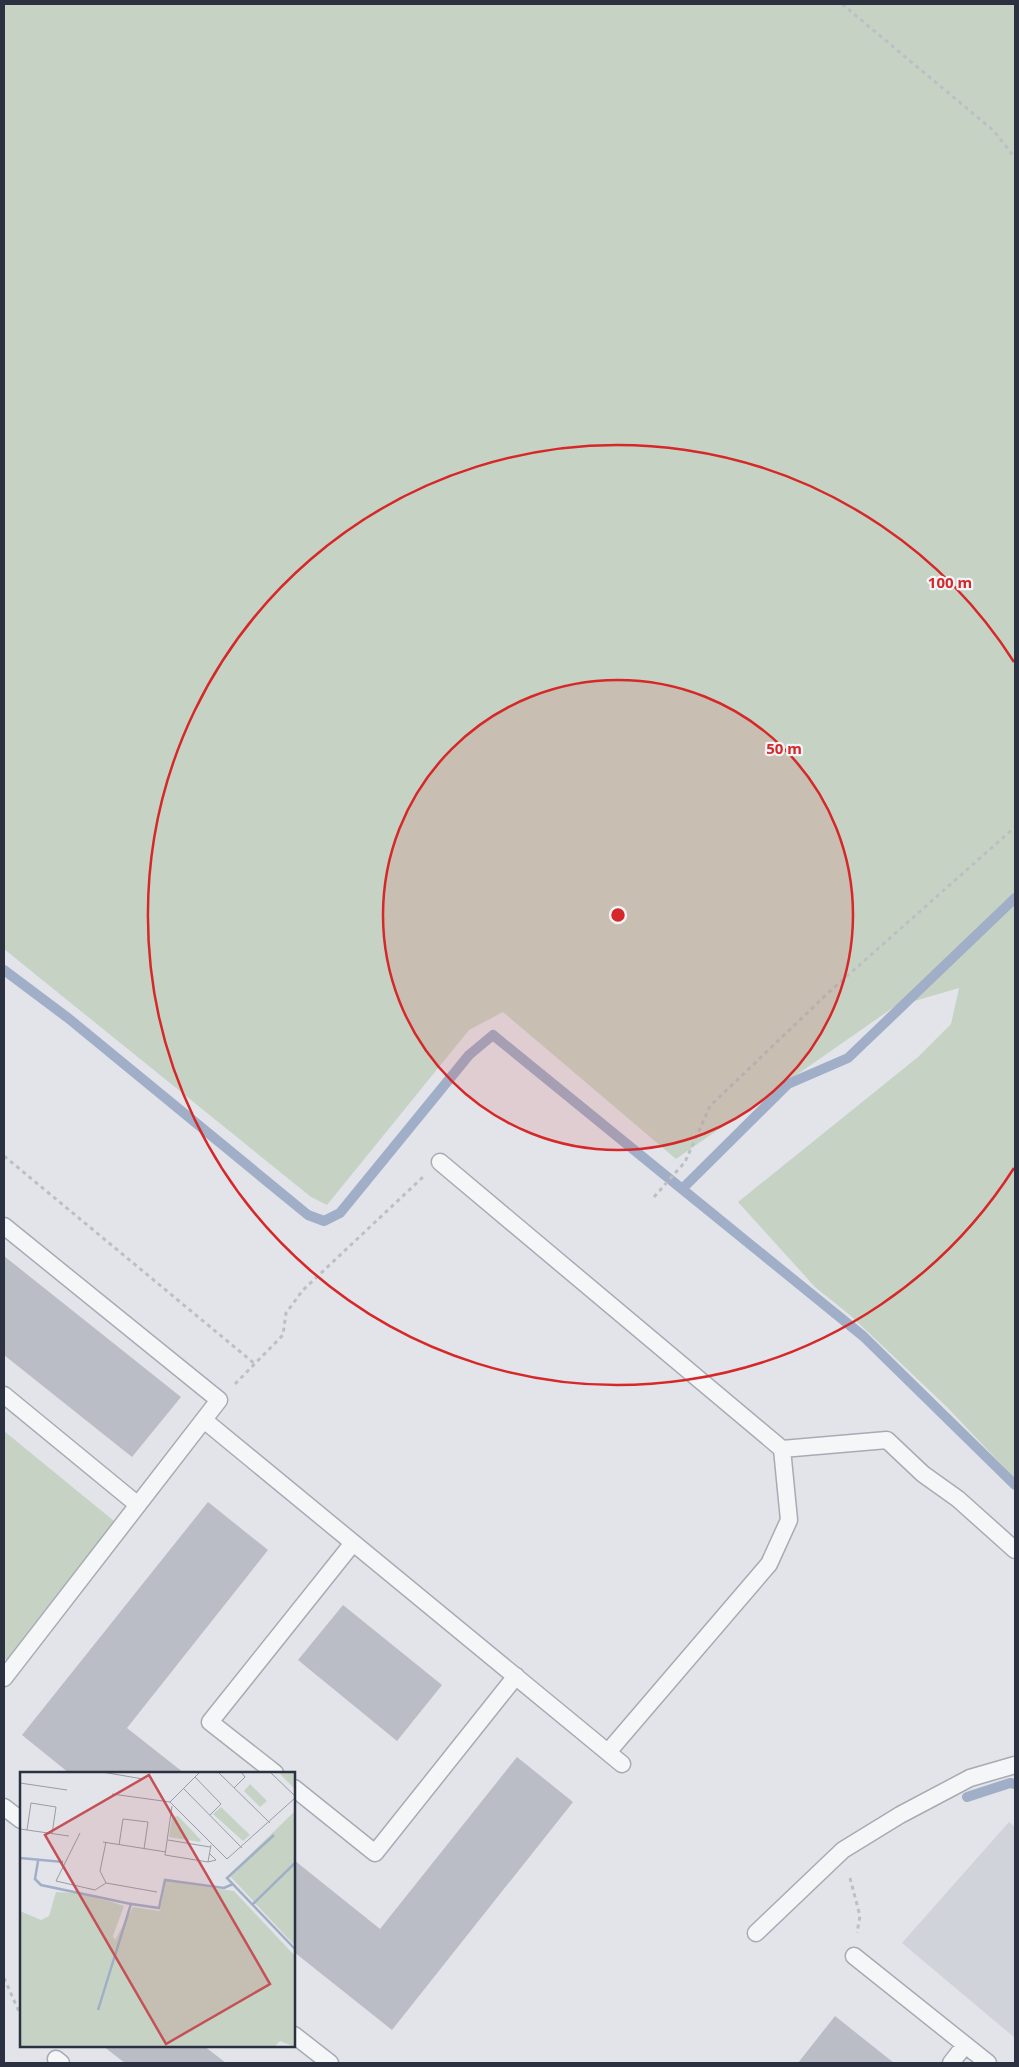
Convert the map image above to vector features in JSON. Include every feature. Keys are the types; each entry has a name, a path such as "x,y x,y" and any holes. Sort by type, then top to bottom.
{"lane":[{"path":"440,1162 782,1449 789,1520 769,1564 608,1752"},
{"path":"4,1226 219,1400 4,1678"},
{"path":"4,1396 138,1505"},
{"path":"204,1420 622,1764"},
{"path":"782,1449 887,1440 924,1474 958,1498 1015,1550"},
{"path":"274,1772 210,1722 353,1543"},
{"path":"295,1789 375,1853 516,1676"},
{"path":"756,1933 844,1850 900,1815 970,1778 1015,1765"},
{"path":"4,1807 20,1819"},
{"path":"854,1956 988,2063"},
{"path":"295,2036 330,2063"},
{"path":"951,2063 965,2045"}],"path":[{"path":"842,4 994,130 1015,158"},
{"path":"654,1197 685,1162 710,1106 828,993 1015,827"},
{"path":"4,1156 255,1364"},
{"path":"219,1400 283,1336 286,1313 303,1290 440,1162"},
{"path":"844,1850 860,1916 854,1956"},
{"path":"4,1978 20,2014"}],"shaded area":[{"path":"1009,1822 1015,1827 1015,2038 902,1943"}],"green space":[{"path":"4,4 1015,4 1015,1479 947,1407 851,1316 815,1287 738,1202 918,1057 951,1024 959,988 894,1007 676,1159 503,1012 469,1030 327,1205 311,1197 4,949"},
{"path":"4,1431 114,1521 7,1660 4,1658"}],"building":[{"path":"4,1256 181,1397 132,1457 4,1355"},
{"path":"208,1502 268,1550 127,1728 183,1772 68,1772 22,1735"},
{"path":"343,1605 442,1685 397,1741 298,1660"},
{"path":"517,1757 573,1802 392,2030 295,1953 295,1861 380,1929"},
{"path":"835,2016 894,2063 798,2063"},
{"path":"104,2047 205,2047 226,2063 125,2063"}],"waterway":[{"path":"4,970 68,1018 308,1215 324,1221 340,1213 469,1055 493,1035 682,1189 788,1084 848,1058 1015,898"},
{"path":"682,1189 863,1336 1015,1485"},
{"path":"967,1797 1010,1783 1015,1784"}]}
